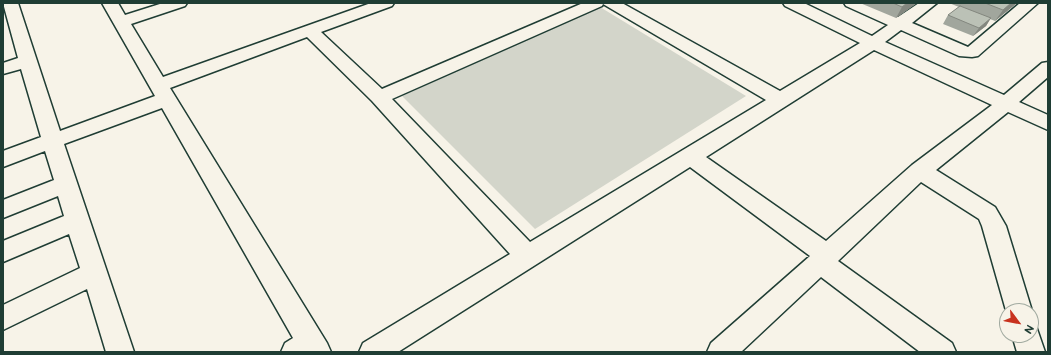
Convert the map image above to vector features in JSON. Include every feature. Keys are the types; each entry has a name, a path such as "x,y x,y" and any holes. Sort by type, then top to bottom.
{"street":[{"path":"110,3 163,92 307,349"},
{"path":"120,22 179,3"},
{"path":"3,159 53,141 309,30 386,3"},
{"path":"379,97 596,3"},
{"path":"610,3 781,100"},
{"path":"791,3 873,43 1048,123"},
{"path":"852,3 965,52 972,52 1030,3"},
{"path":"373,352 873,43 929,3"},
{"path":"9,16 27,61 120,352"},
{"path":"309,30 379,97 528,257"},
{"path":"3,69 27,61"},
{"path":"721,352 920,170 1007,103 1048,67"},
{"path":"690,156 942,352"},
{"path":"920,170 987,213 994,226 1017,303"},
{"path":"3,209 66,184"},
{"path":"3,252 77,220"},
{"path":"3,318 95,274"}],"shaded area":[{"path":"600,7 746,96 535,229 402,96"}],"building":[{"path":"893,3 907,3 902,7"},
{"path":"985,3 1011,3 1003,10"},
{"path":"960,6 991,18 979,28 948,15"}]}
